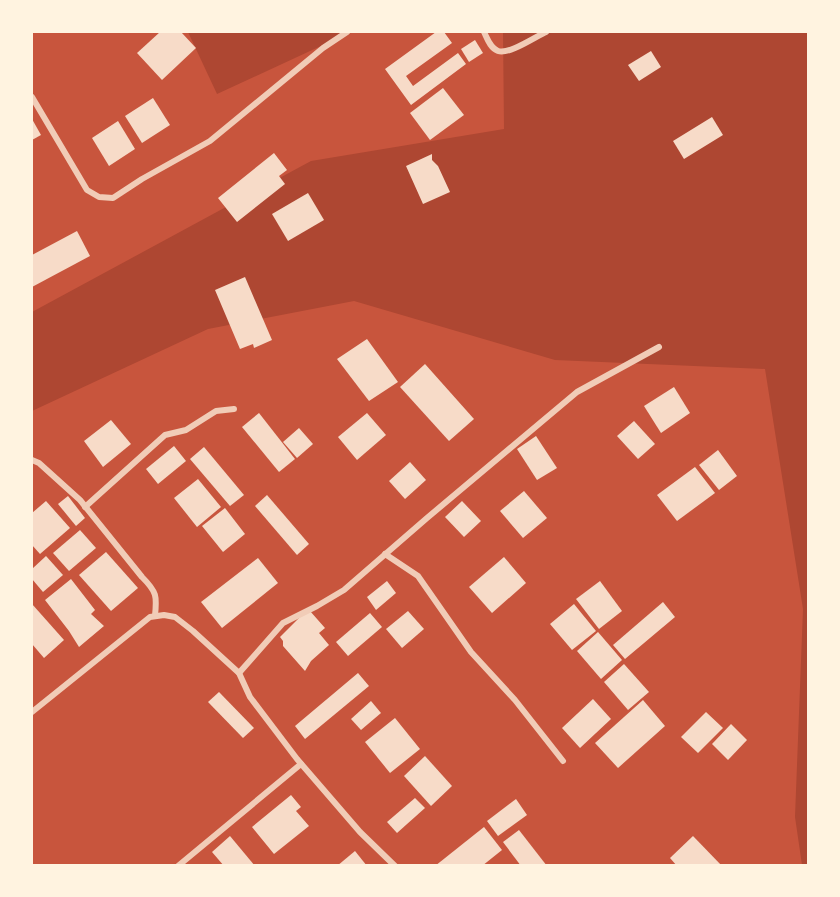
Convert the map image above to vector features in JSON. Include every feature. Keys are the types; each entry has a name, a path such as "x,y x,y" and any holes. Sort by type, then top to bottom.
{"street":[{"path":"32,97 87,190 99,197 113,198 210,141 323,48 347,32"},
{"path":"484,32 490,44 498,51 508,51 546,32"},
{"path":"238,673 283,623 344,590 577,392 659,347"},
{"path":"86,507 165,435 186,430 216,411 234,409"},
{"path":"32,460 39,463 86,507 152,587 156,599 154,616"},
{"path":"385,554 418,576 471,652 515,700 563,761"},
{"path":"32,712 150,617 164,615 175,617 238,673 250,697 301,764 360,832 395,866"},
{"path":"178,866 301,764"}],"shaded area":[{"path":"188,32 351,32 217,94"},
{"path":"503,32 808,32 808,865 802,865 795,817 803,609 765,369 555,360 354,301 208,329 32,411 32,312 311,161 504,129"}],"building":[{"path":"160,32 181,32 196,48 162,80 137,53"},
{"path":"436,32 444,32 452,43 406,76 413,86 458,53 466,64 411,105 385,69"},
{"path":"475,40 483,53 469,62 461,49"},
{"path":"651,51 661,67 639,81 628,65"},
{"path":"443,88 464,115 430,140 410,113"},
{"path":"153,98 170,125 142,143 125,116"},
{"path":"712,117 723,135 684,159 673,141"},
{"path":"32,119 41,135 32,140"},
{"path":"118,121 135,149 109,166 92,138"},
{"path":"274,153 287,170 279,176 285,184 237,222 218,198"},
{"path":"432,154 432,160 438,166 450,192 423,204 406,166"},
{"path":"308,193 324,220 288,241 272,214"},
{"path":"77,231 90,256 32,287 32,255"},
{"path":"245,277 272,340 254,348 253,344 240,349 215,290"},
{"path":"367,339 398,382 369,401 337,359"},
{"path":"425,364 474,419 449,441 400,387"},
{"path":"674,387 690,413 661,433 644,406"},
{"path":"259,413 295,459 279,472 242,427"},
{"path":"367,413 386,435 357,460 338,437"},
{"path":"111,420 131,444 103,467 84,441"},
{"path":"634,421 655,444 638,459 617,436"},
{"path":"299,428 313,444 297,458 283,442"},
{"path":"536,436 557,468 537,480 517,449"},
{"path":"174,446 186,461 158,484 146,469"},
{"path":"204,447 244,495 230,506 190,459"},
{"path":"718,450 737,476 719,490 699,465"},
{"path":"410,462 426,480 405,499 389,481"},
{"path":"695,467 715,493 677,521 657,495"},
{"path":"198,479 221,507 197,527 174,498"},
{"path":"524,491 547,518 523,538 500,511"},
{"path":"267,495 309,544 297,555 255,506"},
{"path":"68,496 85,518 76,526 58,504"},
{"path":"46,501 70,528 40,554 32,545 32,513"},
{"path":"462,501 481,521 464,537 445,517"},
{"path":"225,508 245,534 223,552 202,526"},
{"path":"80,530 96,548 69,571 53,553"},
{"path":"106,552 138,588 111,611 79,575"},
{"path":"46,556 63,575 43,592 32,579 32,569"},
{"path":"504,557 526,583 492,613 469,587"},
{"path":"258,558 278,583 222,628 201,602"},
{"path":"71,579 95,610 91,614 104,626 79,647 45,600"},
{"path":"387,581 396,593 376,610 367,597"},
{"path":"600,581 622,611 599,629 576,599"},
{"path":"663,602 675,617 625,659 613,645"},
{"path":"32,604 64,640 44,658 32,644"},
{"path":"574,604 596,631 572,650 550,624"},
{"path":"310,611 325,628 319,633 329,645 311,661 305,671 283,646 280,637 302,615"},
{"path":"408,611 424,629 402,648 386,629"},
{"path":"370,613 382,627 348,656 336,642"},
{"path":"598,632 622,660 601,679 577,651"},
{"path":"624,664 649,692 628,710 604,682"},
{"path":"358,673 369,686 305,739 295,726"},
{"path":"219,692 254,728 243,738 208,702"},
{"path":"593,699 611,719 580,748 562,728"},
{"path":"643,700 665,726 618,768 595,743"},
{"path":"371,701 381,713 361,730 351,719"},
{"path":"706,712 723,728 698,753 681,737"},
{"path":"395,718 420,749 390,773 365,742"},
{"path":"731,724 747,740 728,760 712,744"},
{"path":"425,756 452,786 431,806 404,776"},
{"path":"291,795 301,807 296,811 309,826 274,854 252,827"},
{"path":"415,798 425,808 397,833 387,822"},
{"path":"516,799 527,815 498,836 487,821"},
{"path":"484,827 502,850 482,866 435,866"},
{"path":"519,830 547,866 521,866 503,842"},
{"path":"230,836 255,866 224,866 212,852"},
{"path":"693,836 722,866 677,866 670,858"},
{"path":"355,851 367,866 337,866"}]}
